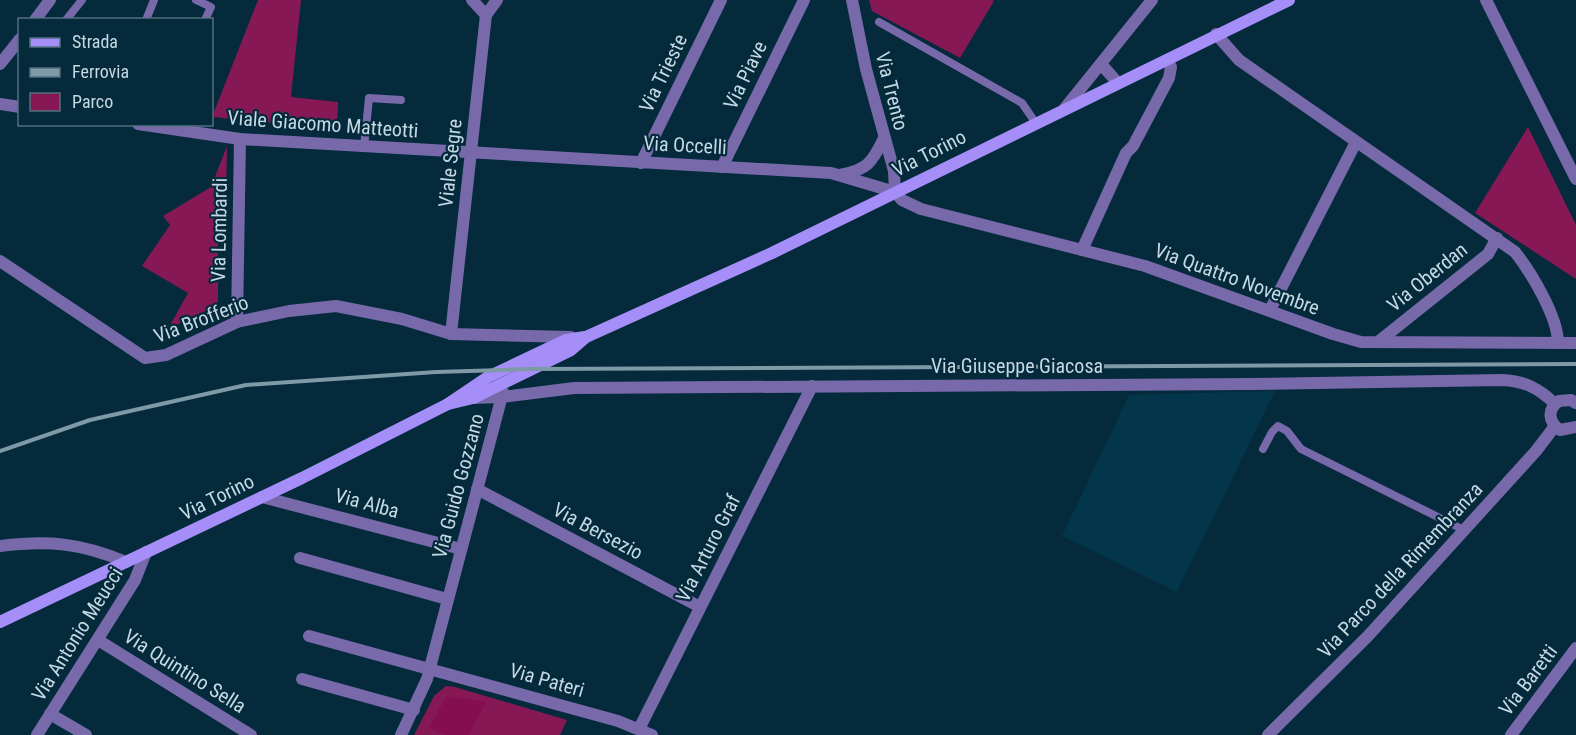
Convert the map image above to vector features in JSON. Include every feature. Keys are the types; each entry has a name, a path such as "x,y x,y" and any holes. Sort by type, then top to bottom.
{"main road":[{"name":"Via Torino","path":"448,404 473,398 571,350 586,337 771,253 1288,0"},
{"name":"Via Torino","path":"0,622 262,497 448,404 488,376 553,341 586,337"}],"street":[{"path":"36,18 50,0"},
{"path":"472,0 486,15 497,0"},
{"name":"Via Trieste","path":"640,163 721,0"},
{"name":"Via Piave","path":"722,166 804,0"},
{"name":"Via Trento","path":"852,0 884,138 894,171 895,192"},
{"path":"1065,108 1152,0"},
{"path":"1486,0 1575,176"},
{"name":"Viale Segre","path":"451,334 486,15"},
{"path":"1216,34 1239,60 1515,252 1527,267 1558,331 1558,343"},
{"path":"0,64 18,42"},
{"path":"1082,250 1126,153 1133,146 1169,78 1170,67 1167,60"},
{"path":"1101,64 1118,82"},
{"path":"0,104 18,107"},
{"name":"Viale Giacomo Matteotti","path":"151,126 240,140 471,154"},
{"path":"839,175 864,169 875,158 884,138"},
{"name":"Via Lombardi","path":"237,322 240,140"},
{"path":"1270,310 1356,142"},
{"name":"Via Occelli","path":"471,154 778,168 839,175 895,192"},
{"name":"Via Quattro Novembre","path":"895,192 902,200 921,209 1145,266 1361,342 1576,343"},
{"name":"Via Oberdan","path":"1378,342 1488,254 1497,238"},
{"name":"Via Brofferio","path":"0,261 145,358 166,355 237,322 289,311 336,306 402,319 451,334 553,341"},
{"name":"Via Giuseppe Giacosa","path":"473,398 502,397 574,388 1249,384 1502,380 1520,381 1535,388 1555,404"},
{"name":"Via Guido Gozzano","path":"401,735 414,710 429,669 506,382"},
{"name":"Via Arturo Graf","path":"639,729 812,386"},
{"path":"1576,403 1565,399 1555,404 1550,415 1555,426 1566,431 1576,427"},
{"name":"Via Parco della Rimembranza","path":"1268,735 1368,636 1536,451 1555,426"},
{"name":"Via Bersezio","path":"477,489 700,607"},
{"name":"Via Alba","path":"262,497 461,549"},
{"path":"0,546 41,541 82,546 126,562"},
{"name":"Via Antonio Meucci","path":"37,735 135,580 146,552"},
{"path":"300,558 447,599"},
{"path":"309,636 429,669"},
{"name":"Via Quintino Sella","path":"98,640 251,735"},
{"name":"Via Baretti","path":"1511,735 1576,648"},
{"name":"Via Pateri","path":"429,669 607,717 652,735"},
{"path":"303,680 414,710"},
{"path":"50,714 86,735"}],"lane":[{"path":"68,18 82,0"},
{"path":"147,18 154,0"},
{"path":"196,0 211,7 206,18"},
{"path":"879,22 1022,103 1035,123"},
{"path":"364,147 369,98 401,100"},
{"path":"1263,449 1278,426 1287,431 1301,449 1464,530"}],"shaded area":[{"path":"1275,391 1177,592 1062,536 1129,395"},
{"path":"447,696 486,702 469,735 446,735 428,728"}],"green space":[{"path":"258,0 301,0 291,97 338,102 337,129 213,117"},
{"path":"869,0 994,1 960,58 872,11"},
{"path":"1528,127 1576,225 1576,279 1475,213"},
{"path":"227,146 226,199 218,198 218,305 168,329 188,293 142,266 170,225 163,216 211,187"},
{"path":"446,686 567,720 560,735 414,735 434,696"}],"railway":[{"path":"0,451 90,420 246,385 436,372 530,369 1576,364"}]}
